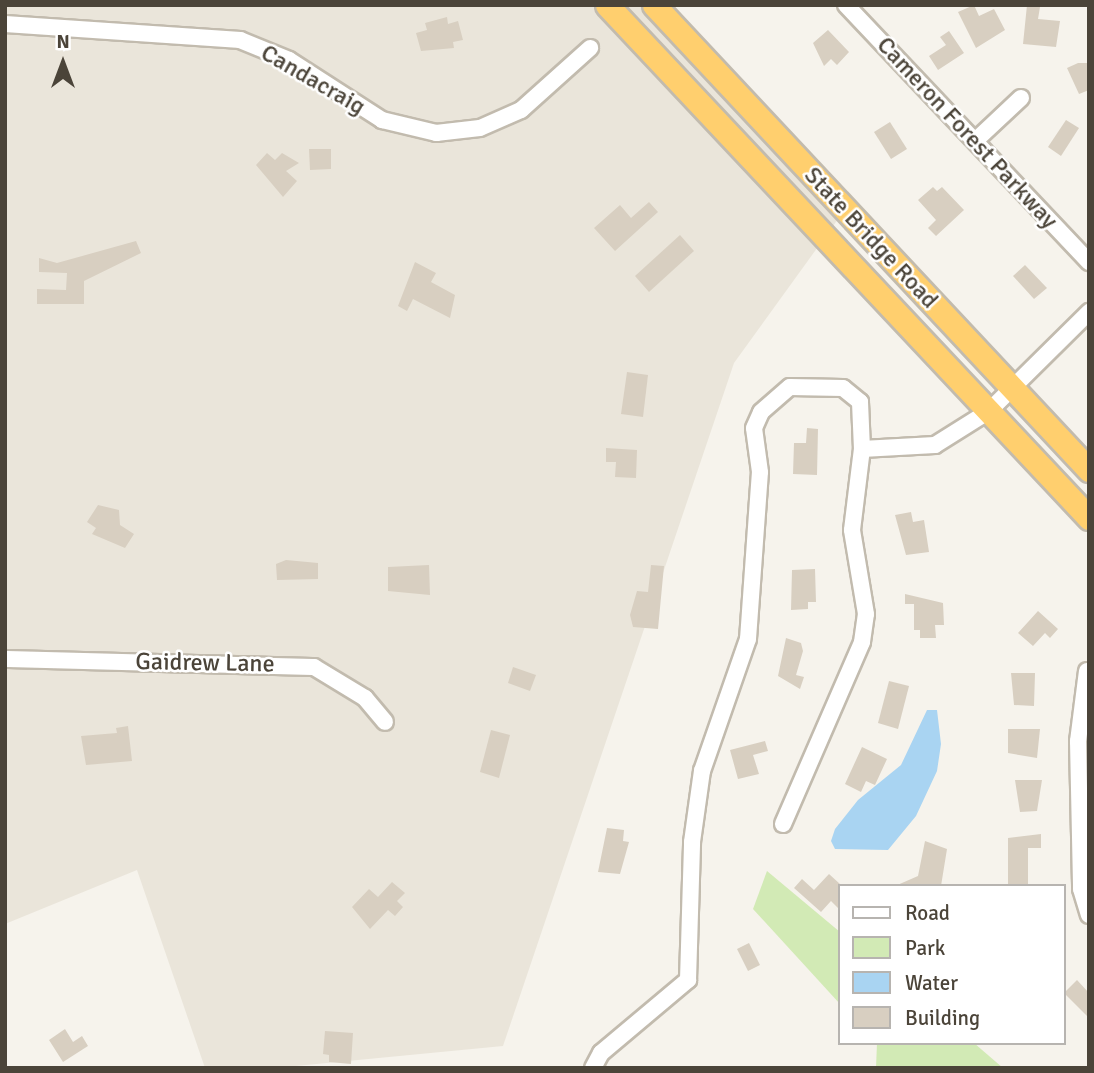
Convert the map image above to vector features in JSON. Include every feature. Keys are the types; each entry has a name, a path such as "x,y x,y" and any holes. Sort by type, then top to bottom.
{"highway":[{"name":"State Bridge Road","path":"607,5 916,334 983,415 1089,518"},
{"name":"State Bridge Road","path":"654,5 1089,470"}],"street":[{"name":"Cameron Forest Parkway","path":"846,5 1089,262"},
{"name":"Candacraig","path":"5,24 240,40 289,60 382,120 436,133 480,128 521,110 590,48"},
{"path":"975,141 1021,98"},
{"path":"862,449 935,445 983,415 1089,313"},
{"path":"593,1068 601,1054 688,980 692,842 702,771 748,639 760,472 754,428 761,412 790,387 843,388 860,402 862,449 852,530 866,614 862,642 783,824"},
{"name":"Gaidrew Lane","path":"5,659 314,667 365,698 385,723"},
{"path":"1087,671 1078,741 1081,889 1089,915"}],"shaded area":[{"path":"5,5 642,5 841,215 734,363 503,1046 275,1068 205,1068 137,870 5,924"}],"green space":[{"path":"767,871 838,930 838,1002 753,909"},
{"path":"877,1045 976,1045 1003,1068 876,1068"}],"water":[{"path":"927,710 937,710 941,744 937,771 916,816 888,850 835,849 831,841 835,829 858,800 901,765"}],"building":[{"path":"974,5 979,16 994,9 1005,30 976,48 958,12"},
{"path":"1027,5 1040,7 1038,19 1060,21 1056,47 1023,44"},
{"path":"447,17 448,24 458,21 463,40 453,42 454,48 421,51 416,33 427,30 425,23"},
{"path":"828,30 849,52 837,65 831,59 824,66 813,43"},
{"path":"949,31 964,53 938,70 929,56 946,45 940,37"},
{"path":"1078,63 1089,63 1089,90 1079,94 1067,68"},
{"path":"1066,120 1079,128 1061,156 1048,147"},
{"path":"890,122 907,149 891,159 874,132"},
{"path":"309,149 331,149 331,169 310,170"},
{"path":"267,153 275,160 282,153 299,163 286,171 297,181 283,197 256,165"},
{"path":"933,187 937,191 942,187 964,210 936,236 928,228 936,220 918,200"},
{"path":"649,202 658,212 615,251 594,228 620,205 631,218"},
{"path":"680,235 694,251 649,292 635,276"},
{"path":"136,241 141,253 84,281 84,304 37,304 37,289 66,290 67,273 39,272 39,258 57,263"},
{"path":"415,262 436,273 431,282 455,295 450,318 413,299 407,311 398,306"},
{"path":"1025,265 1047,288 1034,299 1013,276"},
{"path":"627,372 648,375 643,417 621,414"},
{"path":"807,428 818,429 817,475 793,474 794,443 806,443"},
{"path":"606,448 637,450 636,478 615,477 616,462 606,462"},
{"path":"98,505 119,510 120,525 134,534 125,548 92,534 96,528 87,522"},
{"path":"911,512 913,522 924,520 929,552 906,555 895,515"},
{"path":"286,560 318,563 318,579 277,580 276,564"},
{"path":"429,565 430,595 388,591 388,567"},
{"path":"651,565 664,566 658,629 633,627 630,615 637,591 648,592"},
{"path":"815,569 816,602 808,602 808,609 791,610 792,570"},
{"path":"905,594 943,603 944,625 935,625 936,638 920,638 920,630 914,630 914,604 905,604"},
{"path":"1038,611 1058,629 1050,638 1045,633 1033,646 1018,633"},
{"path":"786,638 801,643 803,651 796,675 804,677 800,689 778,676"},
{"path":"513,667 536,675 530,691 508,683"},
{"path":"1011,673 1035,673 1034,706 1014,705"},
{"path":"889,681 909,686 898,729 878,723"},
{"path":"128,726 132,761 86,765 81,736 117,733 116,728"},
{"path":"1008,729 1040,729 1037,758 1008,753"},
{"path":"491,730 510,735 499,778 480,772"},
{"path":"765,741 768,751 753,755 759,774 738,779 730,750"},
{"path":"862,747 887,759 875,785 866,781 861,792 845,784"},
{"path":"1015,780 1042,780 1037,811 1020,812"},
{"path":"607,828 624,830 623,841 629,842 620,874 598,872"},
{"path":"1041,834 1041,848 1028,848 1028,884 1008,884 1008,838"},
{"path":"925,841 947,849 941,884 900,884 918,876"},
{"path":"829,874 840,884 838,908 831,901 821,912 794,888 802,879 814,890"},
{"path":"392,882 405,893 397,901 403,907 395,916 388,910 370,929 352,907 369,889 378,897"},
{"path":"749,943 760,965 748,971 737,949"},
{"path":"1077,980 1089,993 1089,1018 1066,995 1066,991"},
{"path":"65,1029 73,1042 82,1036 88,1046 63,1062 49,1040"},
{"path":"325,1031 353,1033 351,1064 329,1062 329,1055 323,1054"}]}
